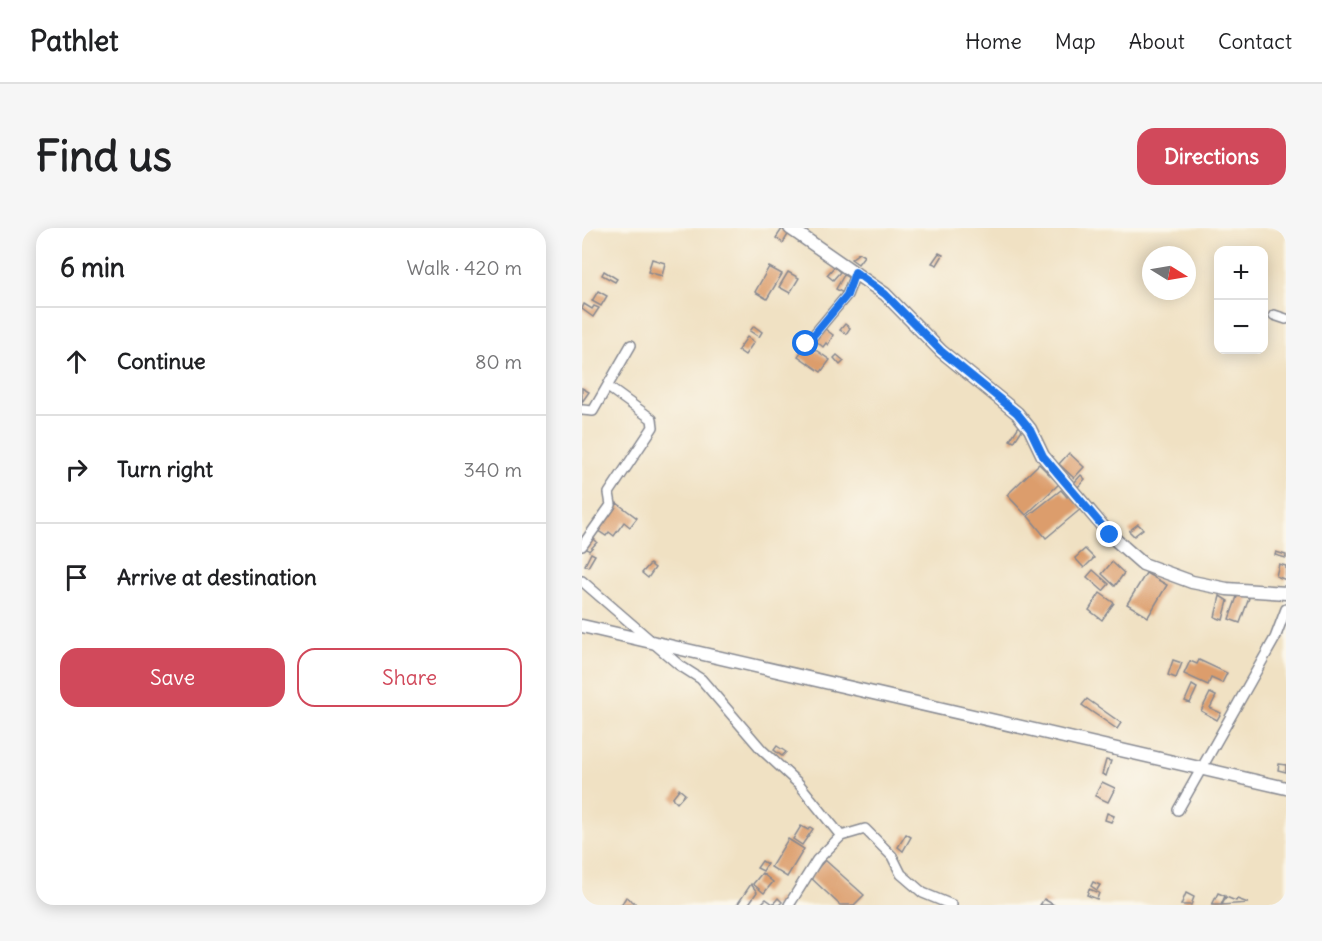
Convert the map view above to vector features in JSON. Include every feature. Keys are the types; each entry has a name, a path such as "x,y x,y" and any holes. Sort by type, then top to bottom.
{"street":[{"path":"792,229 885,294 941,351 1017,413 1030,429 1043,456 1110,535 1133,557 1155,570 1192,582 1227,589 1286,593"},
{"path":"806,344 847,295 855,272"},
{"path":"1274,315 1286,319"},
{"path":"582,410 593,411 631,345"},
{"path":"582,546 610,505 609,493 652,427 652,419 608,387"},
{"path":"582,581 679,665 701,679 762,750 794,779 841,836"},
{"path":"1178,810 1286,614"},
{"path":"582,626 1286,793"},
{"path":"1200,771 1286,788"},
{"path":"789,905 817,860 841,836 865,829 892,856 901,874 923,893 952,905"}],"building":[{"path":"782,229 789,233 783,243 776,238"},
{"path":"859,253 864,256 858,264 851,259"},
{"path":"939,253 943,255 937,265 932,263"},
{"path":"652,259 665,263 662,276 648,272"},
{"path":"769,267 782,274 767,299 755,292"},
{"path":"834,267 840,272 833,280 827,275"},
{"path":"604,271 617,279 615,282 602,275"},
{"path":"788,272 799,278 790,293 779,287"},
{"path":"844,275 851,279 843,293 836,289"},
{"path":"598,291 607,296 601,306 592,301"},
{"path":"584,304 592,309 594,306 599,308 593,317 582,309"},
{"path":"845,324 850,328 846,334 840,330"},
{"path":"754,326 762,332 759,337 750,331"},
{"path":"825,329 833,335 828,345 826,343 823,347 815,340"},
{"path":"747,337 754,342 745,355 738,350"},
{"path":"807,344 830,360 821,372 798,356"},
{"path":"837,355 844,361 840,365 834,358"},
{"path":"582,388 589,392 582,402"},
{"path":"1019,426 1023,428 1014,442 1010,440"},
{"path":"1069,453 1084,467 1074,478 1059,464"},
{"path":"1039,464 1059,484 1026,515 1007,495"},
{"path":"1081,475 1085,479 1078,487 1074,483"},
{"path":"1061,490 1067,497 1071,494 1082,508 1046,538 1028,516"},
{"path":"617,503 637,518 630,527 624,522 614,536 609,532 606,536 597,530"},
{"path":"1138,524 1143,529 1134,536 1129,531"},
{"path":"593,538 597,542 589,551 585,547"},
{"path":"1085,549 1094,558 1084,568 1075,558"},
{"path":"1276,552 1286,555 1286,558 1275,555"},
{"path":"591,553 595,555 588,567 585,565"},
{"path":"1112,562 1124,573 1115,586 1102,574"},
{"path":"650,564 655,568 648,578 642,573"},
{"path":"1279,564 1286,566 1286,580 1276,576"},
{"path":"1093,570 1109,584 1103,591 1087,577"},
{"path":"1146,573 1167,585 1148,617 1127,604"},
{"path":"1100,593 1114,603 1102,620 1089,610"},
{"path":"1238,594 1249,598 1240,623 1229,619"},
{"path":"1220,596 1228,601 1223,620 1215,617"},
{"path":"1173,660 1182,663 1176,678 1168,675"},
{"path":"1199,660 1227,673 1222,683 1211,678 1208,685 1184,674 1190,661 1197,664"},
{"path":"1192,685 1197,688 1190,703 1185,701"},
{"path":"1210,693 1216,696 1210,708 1221,713 1217,720 1201,711"},
{"path":"1087,699 1121,723 1117,729 1082,705"},
{"path":"777,746 786,752 782,756 774,750"},
{"path":"1106,760 1111,761 1106,776 1102,774"},
{"path":"1279,764 1286,765 1286,772 1278,770"},
{"path":"1102,782 1115,788 1108,802 1095,796"},
{"path":"679,789 685,794 677,803 672,798"},
{"path":"1107,813 1114,816 1111,822 1105,820"},
{"path":"801,826 808,830 810,827 813,829 802,845 793,839"},
{"path":"906,834 911,837 903,851 898,847"},
{"path":"788,839 804,849 787,877 771,867"},
{"path":"825,860 864,895 854,905 840,905 810,877"},
{"path":"762,861 767,864 763,871 757,868"},
{"path":"762,873 773,882 764,893 753,884"},
{"path":"1093,882 1100,885 1097,890 1091,886"},
{"path":"751,884 757,892 748,905 737,905"},
{"path":"1089,889 1099,893 1097,899 1087,895"},
{"path":"1186,893 1194,897 1191,905 1181,905"},
{"path":"1218,893 1225,896 1221,905 1212,905"},
{"path":"626,897 635,903 634,905 621,905"},
{"path":"1226,897 1236,901 1237,899 1248,903 1222,905"},
{"path":"778,898 782,902 779,905 760,905 766,899 773,904"},
{"path":"1044,899 1054,905 1040,905"}],"route":[{"path":"806,344 847,295 855,272 885,294 918,325 941,351 1017,413 1030,429 1043,456 1110,535"}]}
